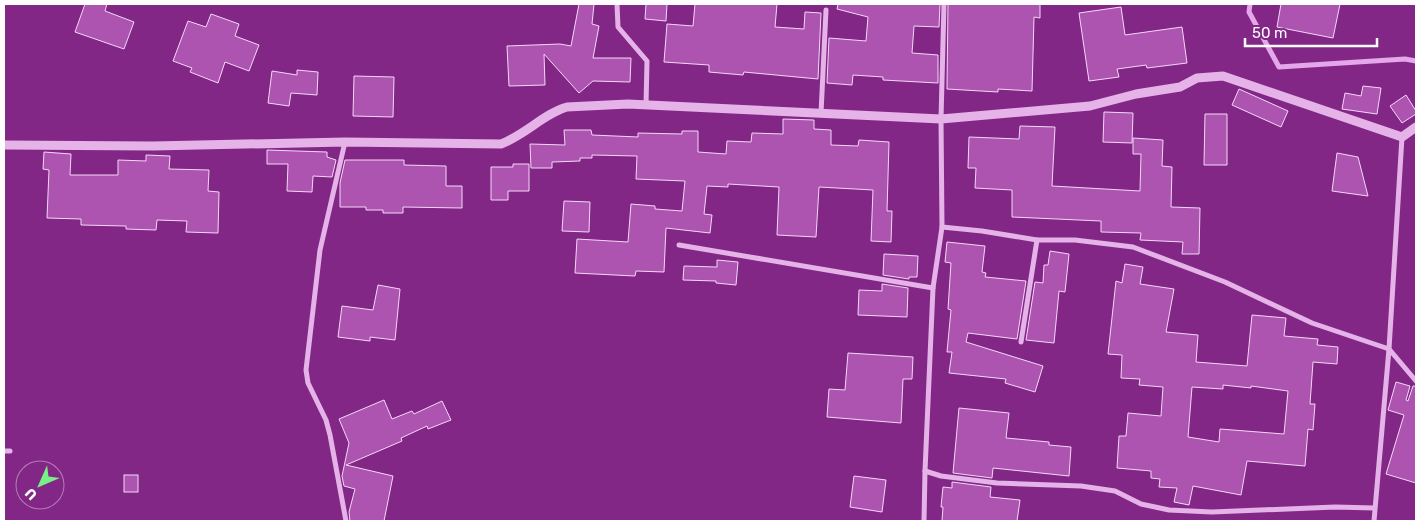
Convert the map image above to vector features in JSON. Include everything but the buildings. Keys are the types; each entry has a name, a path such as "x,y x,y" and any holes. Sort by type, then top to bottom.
{"street":[{"path":"617,4 618,27 647,62 646,105"},
{"path":"924,521 933,288 942,228 941,119 944,4"},
{"path":"821,113 826,10"},
{"path":"4,145 154,146 345,142 501,144 516,138 559,109 576,106 646,105 941,119 1090,106 1136,94 1180,87 1197,78 1223,76 1402,137"},
{"path":"1402,137 1416,127"},
{"path":"1374,521 1389,349 1402,137"},
{"path":"345,142 320,250 306,370 308,383 326,420 330,435 346,521"},
{"path":"942,228 982,231 1037,240 1075,240 1133,247 1225,282 1312,323 1389,349 1416,381"},
{"path":"1022,342 1037,240"},
{"path":"679,245 933,288"},
{"path":"4,451 10,451"},
{"path":"925,471 941,476 997,482 1081,486 1115,491 1141,504 1169,510 1212,512 1335,507 1374,508"}],"waterway":[{"path":"1250,4 1249,12 1279,67 1405,59 1416,61"}]}
